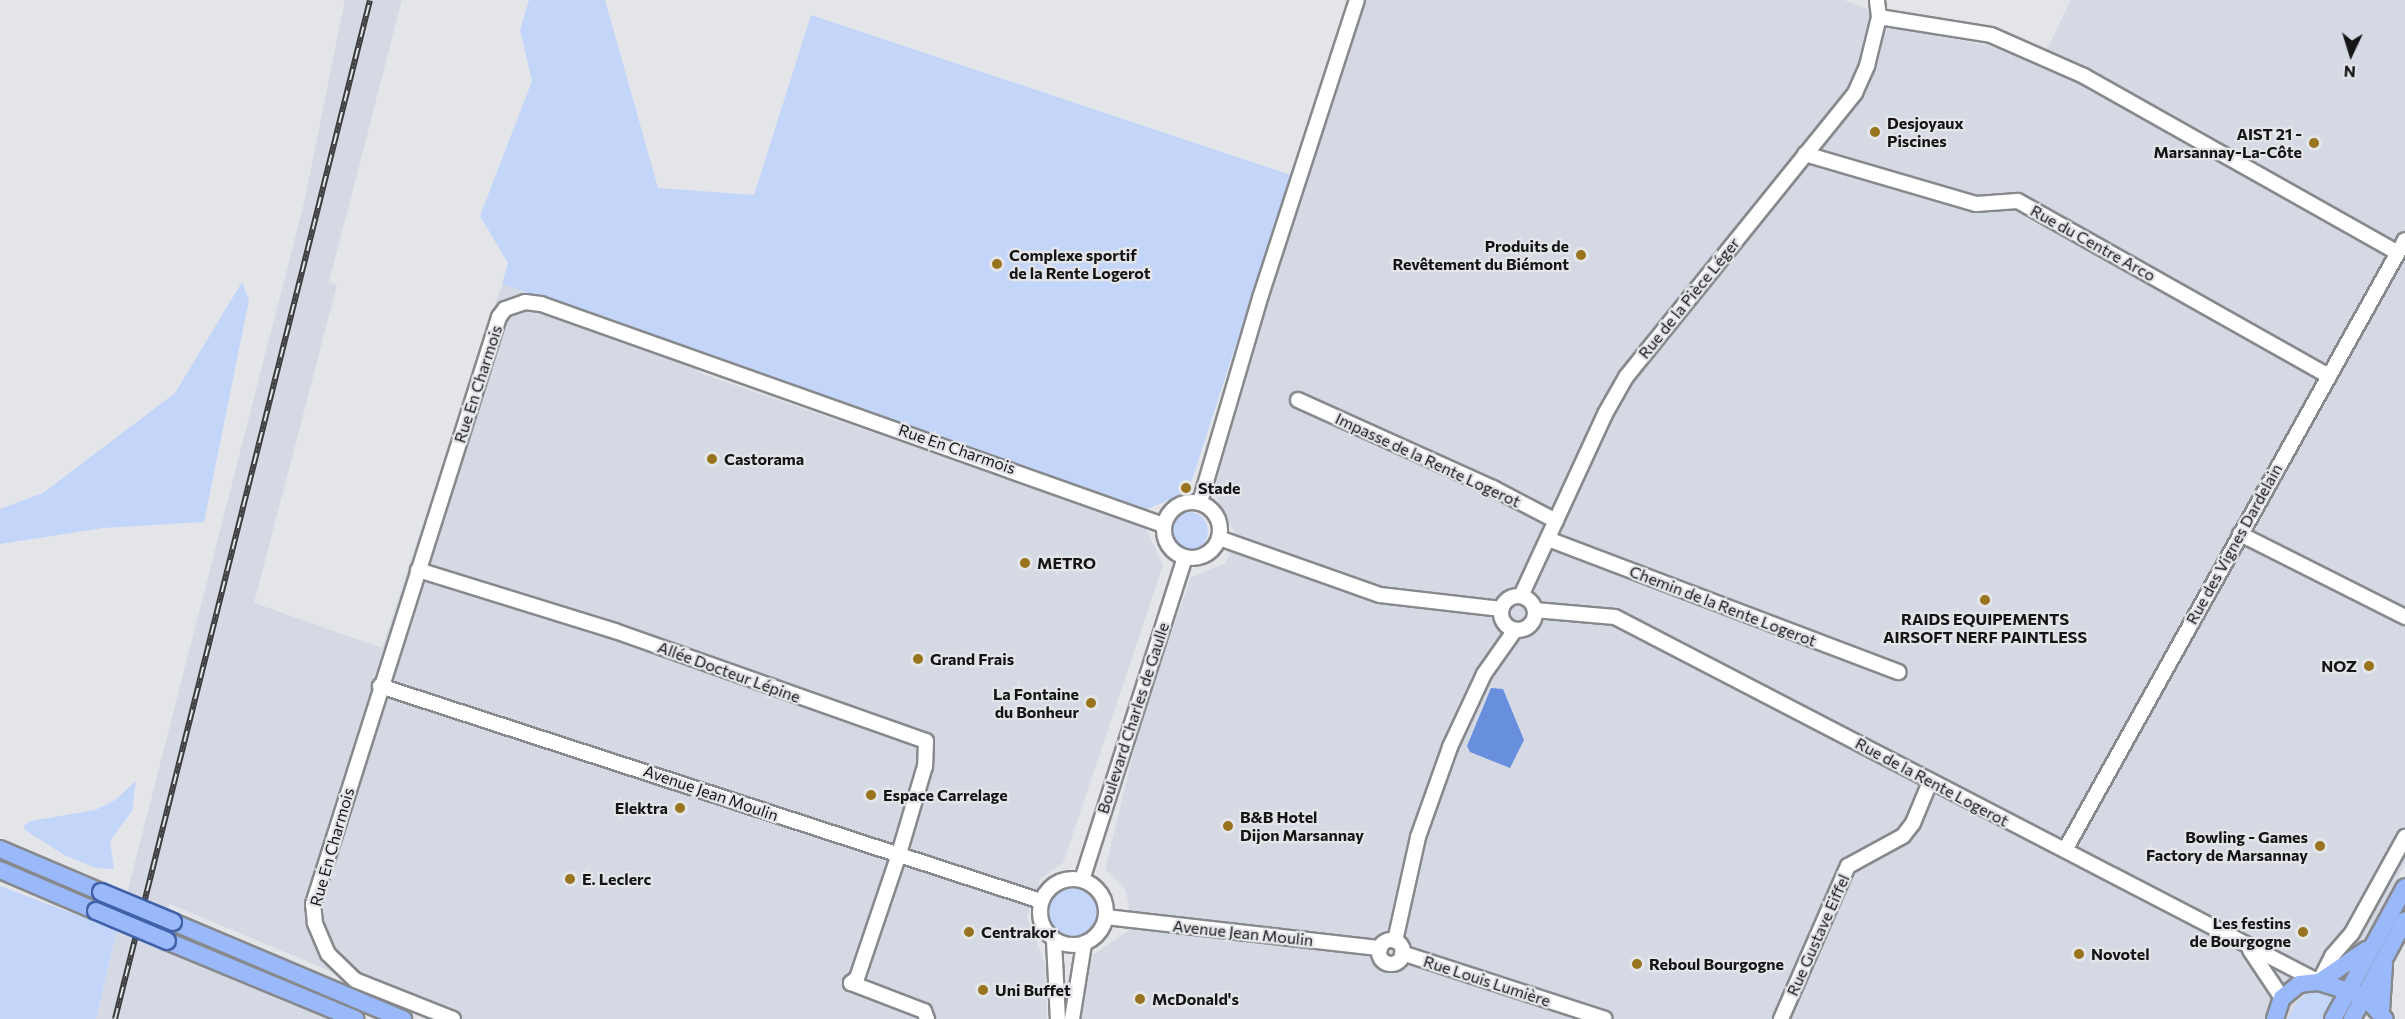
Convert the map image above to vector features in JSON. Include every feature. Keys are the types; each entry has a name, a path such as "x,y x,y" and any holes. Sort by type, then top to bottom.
{"main road":[{"path":"0,849 403,1019"},
{"path":"0,870 355,1019"},
{"path":"2352,1019 2357,993 2374,944 2405,887"},
{"path":"2333,1019 2385,958 2405,920"},
{"path":"2319,982 2374,944"},
{"path":"2383,1015 2385,958"},
{"path":"2275,1019 2282,998 2299,984 2319,982 2357,993 2383,1015"}],"street":[{"path":"1200,502 1261,295 1357,0"},
{"name":"Rue de la Pièce Léger","path":"1521,596 1626,377 1855,93 1867,66 1879,16 1877,0"},
{"path":"1879,16 1991,35 2084,76 2396,252"},
{"name":"Rue du Centre Arco","path":"1805,154 1976,204 2019,201 2328,376"},
{"name":"Rue des Vignes Dardelain","path":"2065,850 2396,252 2405,240"},
{"name":"Rue En Charmois","path":"453,1019 355,980 328,954 315,923 317,892 380,686 499,317 505,309 525,302 854,413 1163,525"},
{"name":"Impasse de la Rente Logerot","path":"1298,400 1493,488 1556,521"},
{"path":"1200,502 1215,513 1219,538 1208,553 1185,557 1166,542 1163,525 1176,506 1200,502"},
{"path":"2241,534 2405,617"},
{"path":"1219,538 1380,595 1501,609"},
{"name":"Chemin de la Rente Logerot","path":"1548,539 1899,672"},
{"name":"Boulevard Charles de Gaulle","path":"1082,880 1185,557"},
{"name":"Allée Docteur Lépine","path":"418,570 615,631 926,741 925,766 898,857"},
{"path":"1395,941 1388,940 1380,948 1380,956 1390,963 1402,953 1395,941 1418,837 1450,747 1484,674 1515,630 1530,625 1535,610 1531,600 1521,596 1511,597 1501,609"},
{"path":"1501,609 1506,624 1515,630"},
{"name":"Rue de la Rente Logerot","path":"1535,610 1615,617 2065,850 2248,948 2319,982"},
{"name":"Avenue Jean Moulin","path":"380,686 898,857 1041,901"},
{"name":"Rue Gustave Eiffel","path":"1782,1019 1848,866 1903,836 1913,822 1930,782"},
{"path":"2319,982 2334,952 2352,933 2405,837"},
{"path":"898,857 856,978 851,983 924,1011 927,1019"},
{"path":"1064,879 1082,880 1100,894 1106,917 1099,934 1084,944 1069,946 1054,941 1044,930 1039,917 1041,901 1049,888 1064,879"},
{"name":"Avenue Jean Moulin","path":"1106,917 1380,948"},
{"path":"1054,941 1058,1019"},
{"path":"1072,1019 1084,944"},
{"name":"Rue de la Rente Logerot","path":"2248,948 2282,998"},
{"name":"Rue Louis Lumière","path":"1402,953 1605,1019"},
{"path":"329,1008 347,1019"}],"shaded area":[{"path":"345,0 402,0 329,282 337,285 254,603 382,648 502,284 703,354 697,372 1145,527 1163,565 1063,863 1041,878 1027,917 1045,964 1047,1019 445,1019 170,904 166,914 126,897 304,203"},
{"name":"Complexe sportif de la Rente Logerot","path":"529,0 605,0 658,188 754,195 811,15 1291,175 1188,492 1145,510 502,284 508,263 480,216 532,81 520,30"},
{"path":"1367,0 1844,0 1931,34 1989,46 2036,62 2050,43 2071,0 2405,0 2405,864 2322,1019 1081,1019 1087,968 1093,955 1128,931 1129,903 1124,888 1105,869 1142,718 1191,577 1226,563 1236,536 1214,492 1242,380"},
{"path":"242,282 249,300 204,522 103,528 0,544 0,509 43,493 175,393"},
{"path":"1189,512 1203,517 1208,531 1203,545 1189,550 1175,545 1170,531 1175,517"},
{"path":"136,781 132,811 110,841 114,869 96,868 64,855 25,830 24,825 31,821 95,810 115,800"},
{"path":"0,886 117,930 96,1019 0,1019"},
{"path":"1074,888 1092,895 1099,913 1092,931 1074,938 1056,931 1049,913 1056,895"},
{"path":"117,930 327,1019 96,1019"},
{"path":"2330,991 2338,994 2323,1019 2288,1019 2297,1002 2307,994"}],"water":[{"path":"1491,688 1503,689 1524,740 1510,768 1470,752 1467,746"}],"railway":[{"path":"115,1019 370,0"}],"place":[{"name":"Desjoyaux Piscines","path":"1875,132"},
{"name":"AIST 21 - Marsannay-La-Côte","path":"2314,143"},
{"name":"Produits de Revêtement du Biémont","path":"1581,255"},
{"name":"Complexe sportif de la Rente Logerot","path":"997,264"},
{"name":"Castorama","path":"712,459"},
{"name":"Stade","path":"1186,488"},
{"name":"METRO","path":"1025,563"},
{"name":"RAIDS EQUIPEMENTS AIRSOFT NERF PAINTLESS","path":"1985,600"},
{"name":"Grand Frais","path":"918,659"},
{"name":"NOZ","path":"2369,666"},
{"name":"La Fontaine du Bonheur","path":"1091,703"},
{"name":"Espace Carrelage","path":"871,795"},
{"name":"Elektra","path":"680,808"},
{"name":"B&B Hotel Dijon Marsannay","path":"1228,826"},
{"name":"Bowling - Games Factory de Marsannay","path":"2320,846"},
{"name":"E. Leclerc","path":"570,879"},
{"name":"Centrakor","path":"969,932"},
{"name":"Les festins de Bourgogne","path":"2303,932"},
{"name":"Novotel","path":"2079,954"},
{"name":"Reboul Bourgogne","path":"1637,964"},
{"name":"Uni Buffet","path":"983,990"},
{"name":"McDonald's","path":"1140,999"}]}
